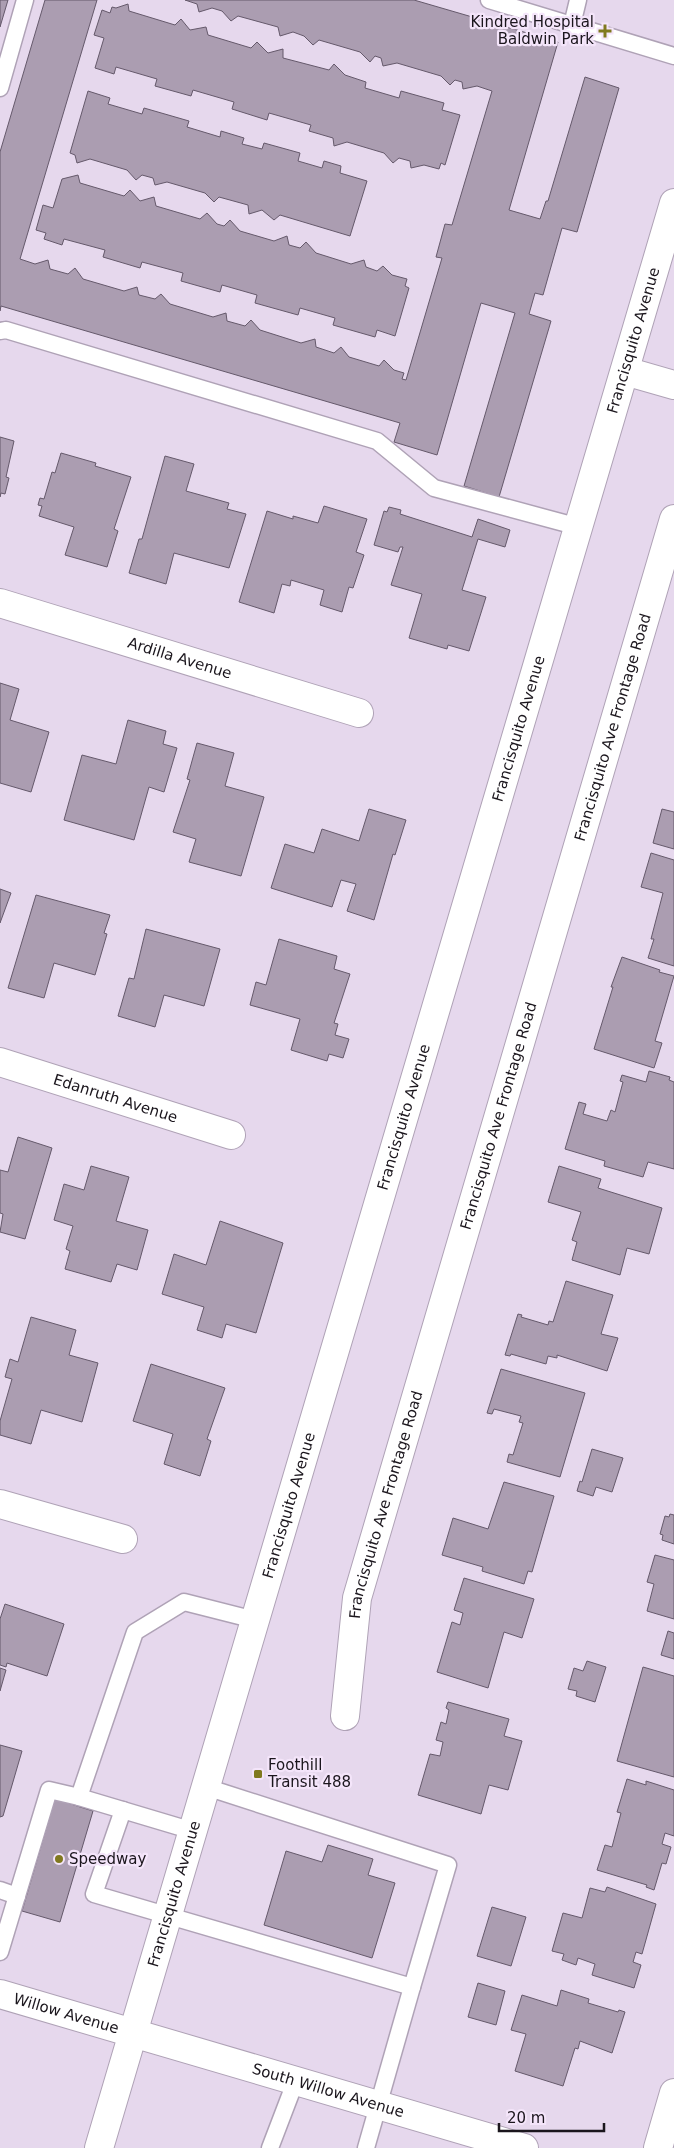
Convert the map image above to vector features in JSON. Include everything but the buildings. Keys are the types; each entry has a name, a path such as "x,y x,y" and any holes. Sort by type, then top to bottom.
{"street":[{"name":"Francisquito Avenue","path":"99,2148 674,203"},
{"path":"625,371 674,385"},
{"name":"Francisquito Ave Frontage Road","path":"345,1716 357,1598 674,519"},
{"name":"Ardilla Avenue","path":"0,603 359,712"},
{"name":"Edanruth Avenue","path":"0,1062 231,1135"},
{"path":"0,1504 122,1539"},
{"name":"Willow Avenue","path":"0,1994 134,2032"},
{"name":"South Willow Avenue","path":"134,2032 524,2148"},
{"path":"658,2148 674,2093"}],"lane":[{"path":"0,88 25,0"},
{"path":"489,0 674,56"},
{"path":"572,25 578,0"},
{"path":"0,331 6,330 377,442 434,488 579,527"},
{"path":"78,1797 134,1632 184,1602 255,1620"},
{"path":"206,1787 448,1865 366,2148"},
{"path":"0,1952 50,1790 193,1831"},
{"path":"123,1810 94,1894 412,1987"},
{"path":"0,1890 17,1896"},
{"path":"270,2148 296,2080"}],"place":[{"name":"Kindred Hospital Baldwin Park","path":"605,31"},
{"name":"Foothill Transit 488","path":"258,1774"},
{"name":"Speedway","path":"59,1859"}]}
